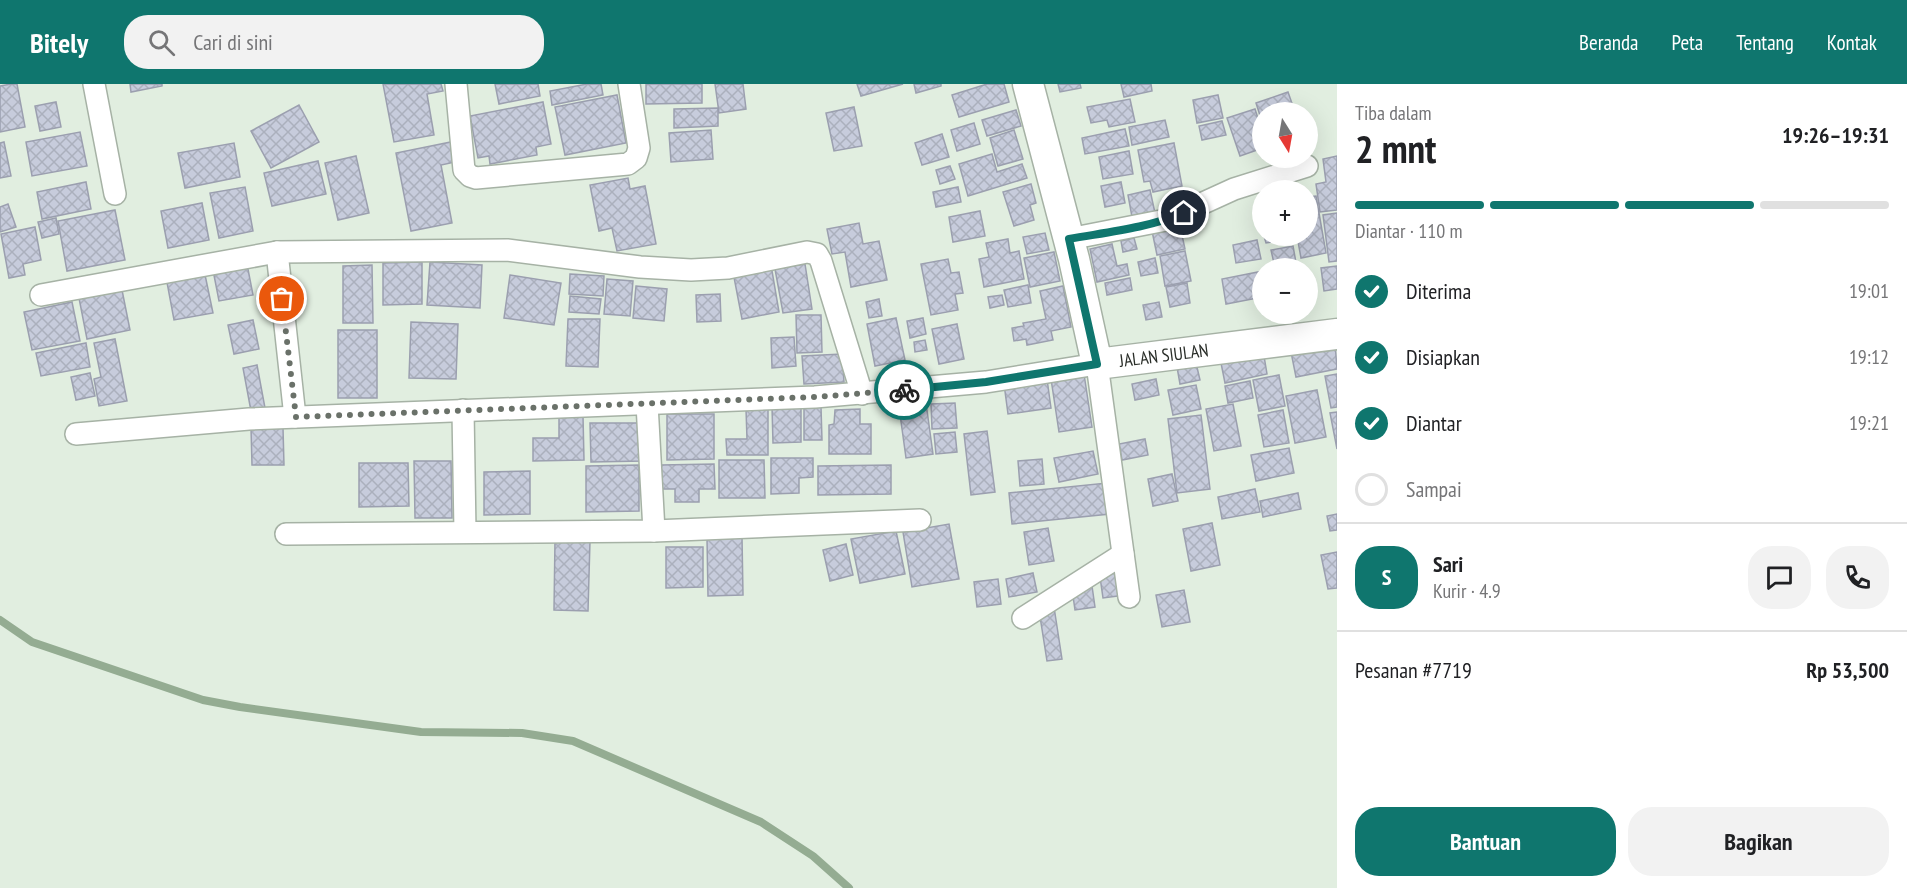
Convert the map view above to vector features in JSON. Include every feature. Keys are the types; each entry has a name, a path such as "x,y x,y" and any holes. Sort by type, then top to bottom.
{"street":[{"path":"94,84 114,194"},
{"path":"456,84 464,170 476,178 628,164 636,158 639,148 629,84"},
{"name":"JALAN SIULAN","path":"1028,84 1069,239 1097,364 1337,334"},
{"path":"1069,239 1166,220 1234,189 1301,168"},
{"path":"41,295 277,252 507,250 640,267 691,270 728,268 807,252 817,254 821,261 862,394"},
{"path":"277,252 296,417"},
{"path":"76,434 249,419 862,394 986,382 1097,364 1129,597"},
{"path":"647,404 654,531"},
{"path":"463,410 465,532"},
{"path":"286,534 654,531 920,520"},
{"path":"1023,618 1123,554"}],"building":[{"path":"17,84 25,127 0,132 0,86"},
{"path":"130,84 162,84 162,86 131,92"},
{"path":"383,84 441,84 443,91 427,94 434,135 394,142"},
{"path":"495,84 538,84 540,96 499,104"},
{"path":"587,84 601,84 603,95 552,105 550,91"},
{"path":"646,84 702,84 702,103 646,104"},
{"path":"715,84 743,84 746,109 719,113"},
{"path":"857,84 903,84 861,96"},
{"path":"914,84 941,84 941,86 916,93"},
{"path":"987,84 1004,84 1009,102 959,117 952,95"},
{"path":"1058,84 1080,84 1081,88 1060,92"},
{"path":"1121,84 1151,84 1152,91 1124,97"},
{"path":"1288,92 1292,102 1259,102"},
{"path":"617,95 626,143 565,155 555,107"},
{"path":"1218,95 1223,118 1197,123 1193,100"},
{"path":"1130,99 1135,122 1109,127 1107,120 1091,123 1087,107"},
{"path":"56,102 61,127 40,131 35,106"},
{"path":"543,102 551,144 536,147 537,155 490,164 489,156 478,158 470,116"},
{"path":"299,105 319,142 271,168 251,131"},
{"path":"854,107 862,146 834,151 826,113"},
{"path":"718,108 718,126 674,128 674,109"},
{"path":"1016,110 1021,126 987,136 982,120"},
{"path":"1252,110 1252,152 1240,156 1227,118"},
{"path":"1165,120 1169,137 1132,145 1129,127"},
{"path":"1222,121 1226,135 1202,140 1199,126"},
{"path":"974,123 980,144 957,151 951,130"},
{"path":"1125,129 1129,146 1085,154 1082,138"},
{"path":"711,130 713,159 671,162 669,133"},
{"path":"1014,130 1023,159 998,166 990,138"},
{"path":"80,132 87,166 32,176 26,142"},
{"path":"942,134 949,157 922,165 915,143"},
{"path":"4,142 11,176 0,178 0,143"},
{"path":"451,142 455,162 441,165 452,223 411,231 396,153"},
{"path":"234,143 240,177 185,188 178,153"},
{"path":"1174,143 1182,186 1153,192 1150,181 1144,182 1138,150"},
{"path":"1129,151 1133,174 1103,179 1099,157"},
{"path":"992,154 997,172 1022,164 1027,178 968,196 959,164"},
{"path":"356,156 369,213 338,220 325,163"},
{"path":"1337,156 1337,210 1320,212 1318,184 1326,182 1323,159"},
{"path":"318,161 326,194 272,206 264,173"},
{"path":"950,166 955,179 940,184 936,170"},
{"path":"628,178 630,189 645,186 656,244 617,251 612,228 599,231 590,185"},
{"path":"86,182 91,209 42,219 37,192"},
{"path":"1121,182 1125,203 1105,207 1101,186"},
{"path":"1031,184 1036,203 1030,205 1034,220 1014,226 1003,192"},
{"path":"245,187 253,231 219,238 210,193"},
{"path":"958,187 961,202 936,207 933,192"},
{"path":"1150,190 1155,213 1132,217 1128,195"},
{"path":"202,203 209,240 168,248 161,211"},
{"path":"8,204 16,227 0,232 0,207"},
{"path":"1318,207 1326,253 1301,258 1299,246 1318,246"},
{"path":"115,210 125,260 67,271 58,221"},
{"path":"980,211 985,236 953,242 949,217"},
{"path":"1337,213 1337,261 1329,262 1323,215"},
{"path":"56,218 59,234 42,238 38,222"},
{"path":"859,223 863,244 879,241 887,280 851,287 845,252 832,254 827,229"},
{"path":"1180,226 1185,249 1157,255 1152,231"},
{"path":"35,227 41,260 23,264 25,275 9,278 1,234"},
{"path":"1045,233 1049,250 1027,254 1023,237"},
{"path":"1134,238 1137,249 1123,252 1121,241"},
{"path":"1008,239 1010,253 1019,251 1024,279 984,287 979,259 989,257 986,243"},
{"path":"1252,241 1252,246 1258,246 1261,258 1236,263 1233,245"},
{"path":"1112,244 1117,266 1127,264 1129,275 1097,282 1090,249"},
{"path":"1293,246 1295,258 1273,258 1271,250"},
{"path":"1185,251 1191,281 1165,286 1160,256"},
{"path":"1054,252 1060,281 1030,287 1024,258"},
{"path":"1155,258 1158,273 1141,276 1138,262"},
{"path":"246,259 253,295 219,301 212,265"},
{"path":"948,259 951,273 959,272 963,293 955,294 958,310 931,315 921,264"},
{"path":"422,262 422,304 383,305 383,263"},
{"path":"430,262 482,265 480,308 427,305"},
{"path":"805,264 812,309 783,313 775,269"},
{"path":"372,265 373,323 343,323 343,266"},
{"path":"771,265 779,312 742,319 733,272"},
{"path":"1337,266 1337,289 1324,291 1321,268"},
{"path":"204,270 213,313 174,320 166,277"},
{"path":"1252,273 1252,299 1226,304 1222,279"},
{"path":"570,274 604,276 603,296 569,294"},
{"path":"510,275 561,283 554,325 504,318"},
{"path":"1130,278 1132,290 1107,295 1105,283"},
{"path":"607,279 633,281 630,316 604,314"},
{"path":"1187,283 1190,303 1170,307 1166,287"},
{"path":"1028,285 1031,303 1008,307 1004,290"},
{"path":"636,286 667,289 664,321 633,318"},
{"path":"1063,286 1071,327 1051,331 1053,340 1027,345 1026,339 1014,341 1012,328 1024,326 1023,323 1046,319 1040,291"},
{"path":"122,290 130,330 87,339 79,298"},
{"path":"720,294 721,321 697,322 696,295"},
{"path":"1002,295 1004,305 990,308 988,297"},
{"path":"570,296 601,299 599,314 569,312"},
{"path":"879,299 882,316 869,318 866,302"},
{"path":"72,302 80,341 32,350 24,312"},
{"path":"1159,302 1162,317 1146,320 1143,305"},
{"path":"796,315 821,315 822,352 797,353"},
{"path":"896,318 905,360 875,366 867,324"},
{"path":"923,318 926,334 910,338 907,321"},
{"path":"568,319 600,319 598,367 566,366"},
{"path":"253,320 259,349 234,354 228,325"},
{"path":"411,322 458,324 456,379 409,378"},
{"path":"957,324 964,359 939,364 932,329"},
{"path":"338,330 377,330 377,398 338,398"},
{"path":"794,337 796,366 772,368 771,338"},
{"path":"115,339 127,401 99,406 94,379 101,377 94,343"},
{"path":"925,340 927,350 915,352 914,342"},
{"path":"86,343 90,367 41,376 36,353"},
{"path":"1335,343 1337,369 1296,377 1291,352"},
{"path":"1263,350 1267,374 1225,383 1220,358"},
{"path":"842,354 844,382 804,384 802,356"},
{"path":"1196,363 1200,380 1180,384 1177,367"},
{"path":"257,365 265,408 251,411 243,368"},
{"path":"90,373 95,396 76,400 71,377"},
{"path":"1084,374 1092,427 1059,432 1051,379"},
{"path":"1337,374 1337,407 1331,408 1325,376"},
{"path":"1279,375 1285,406 1259,411 1253,380"},
{"path":"1047,379 1051,408 1008,414 1004,384"},
{"path":"1156,379 1159,395 1135,400 1132,384"},
{"path":"1250,381 1253,398 1228,403 1225,386"},
{"path":"1196,385 1201,409 1173,415 1168,390"},
{"path":"1317,390 1326,437 1295,443 1286,396"},
{"path":"926,403 933,454 906,458 899,407"},
{"path":"955,403 957,428 932,429 931,404"},
{"path":"1233,404 1241,446 1214,451 1206,409"},
{"path":"801,406 801,442 773,443 772,407"},
{"path":"804,407 821,407 822,440 804,440"},
{"path":"746,409 768,409 768,455 727,455 726,439 747,439"},
{"path":"860,409 860,424 871,424 871,454 829,454 829,425 834,424 835,410"},
{"path":"1283,410 1289,443 1264,447 1258,415"},
{"path":"1337,412 1337,449 1330,413"},
{"path":"667,414 714,414 714,459 667,460"},
{"path":"1201,415 1210,489 1177,493 1168,419"},
{"path":"559,416 583,416 584,460 533,461 533,438 559,438"},
{"path":"590,423 644,423 644,461 591,462"},
{"path":"251,428 283,428 284,465 252,465"},
{"path":"987,431 995,492 971,495 964,434"},
{"path":"955,432 957,452 936,454 934,434"},
{"path":"1145,439 1148,455 1122,460 1119,444"},
{"path":"1289,448 1294,473 1256,481 1251,455"},
{"path":"1093,451 1098,474 1059,482 1054,458"},
{"path":"771,458 813,458 813,477 799,478 799,493 771,494"},
{"path":"1042,459 1044,484 1020,486 1018,461"},
{"path":"719,460 764,460 765,498 719,498"},
{"path":"414,461 451,461 452,518 415,518"},
{"path":"359,463 408,463 409,506 359,507"},
{"path":"714,464 715,489 699,489 699,502 675,502 675,489 661,489 661,465"},
{"path":"639,465 639,511 586,512 586,466"},
{"path":"891,465 891,494 818,495 818,466"},
{"path":"530,471 530,514 484,515 484,472"},
{"path":"1172,474 1178,501 1153,506 1148,479"},
{"path":"1107,483 1110,514 1012,524 1009,493"},
{"path":"1255,489 1260,512 1222,519 1218,497"},
{"path":"1298,493 1301,509 1263,517 1260,501"},
{"path":"1337,514 1337,530 1330,531 1327,516"},
{"path":"1212,523 1220,565 1191,571 1183,529"},
{"path":"949,524 959,579 912,587 903,532"},
{"path":"1048,528 1054,561 1029,565 1024,532"},
{"path":"896,531 905,574 860,583 851,539"},
{"path":"742,537 743,595 708,596 707,538"},
{"path":"555,540 590,541 588,611 554,610"},
{"path":"846,544 853,575 830,581 823,550"},
{"path":"666,547 703,547 703,587 666,588"},
{"path":"1337,552 1337,588 1328,589 1321,555"},
{"path":"1121,567 1125,595 1103,598 1099,570"},
{"path":"1033,573 1037,592 1009,597 1006,579"},
{"path":"998,579 1001,604 977,607 974,582"},
{"path":"1092,586 1095,607 1075,610 1072,589"},
{"path":"1184,590 1190,622 1162,627 1156,595"},
{"path":"1054,607 1062,659 1047,661 1039,610"}],"waterway":[{"path":"0,620 32,642 203,700 421,732 522,733 573,741 761,822 813,856 849,888"}],"way so far":[{"path":"282,299 296,417 815,397 904,390"}],"route":[{"path":"904,390 986,382 1097,364 1069,239 1132,228 1184,213"}]}
